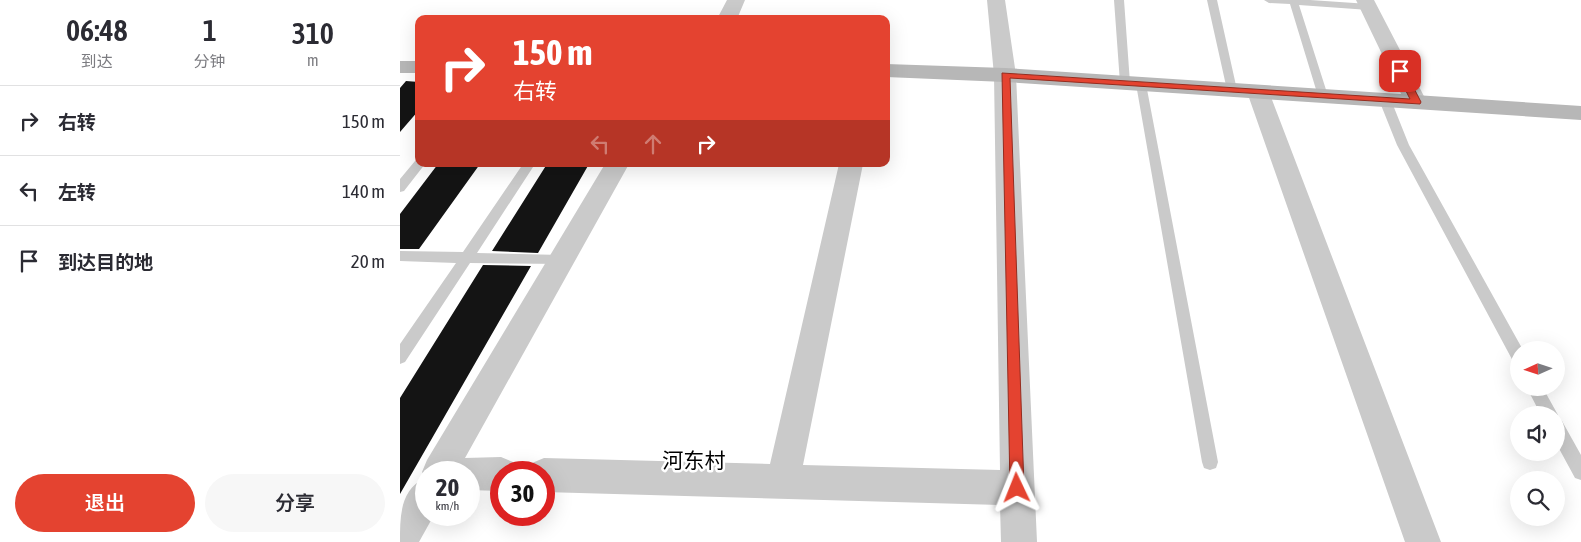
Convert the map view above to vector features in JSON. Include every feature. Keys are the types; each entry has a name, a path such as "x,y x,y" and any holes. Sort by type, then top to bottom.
{"street":[{"path":"729,15 736,0"},
{"path":"996,0 1005,75 1019,542"},
{"path":"1367,4 1416,102"},
{"path":"400,67 415,67"},
{"path":"890,70 1005,75 1581,113"},
{"path":"1245,91 1423,542"},
{"path":"445,461 615,167"},
{"path":"783,481 850,167"},
{"path":"555,475 1017,488"},
{"path":"400,540 415,513"}],"lane":[{"path":"1119,0 1133,83 1210,462"},
{"path":"1212,0 1245,91"},
{"path":"1269,0 1367,4"},
{"path":"1293,1 1323,96"},
{"path":"1385,100 1403,145 1510,341"},
{"path":"400,188 417,167"},
{"path":"400,357 527,167"},
{"path":"400,256 562,260"},
{"path":"1565,443 1581,472"}],"building":[{"path":"406,81 415,82 415,115 400,132 400,88"},
{"path":"436,167 478,167 419,249 400,249 400,214"},
{"path":"545,167 587,167 538,253 492,251"},
{"path":"483,265 531,266 419,461 415,461 415,468 400,494 400,398"}],"district":[{"name":"河东村","path":"694,461"}],"route":[{"path":"1017,488 1005,75 1416,102 1400,71"}]}
